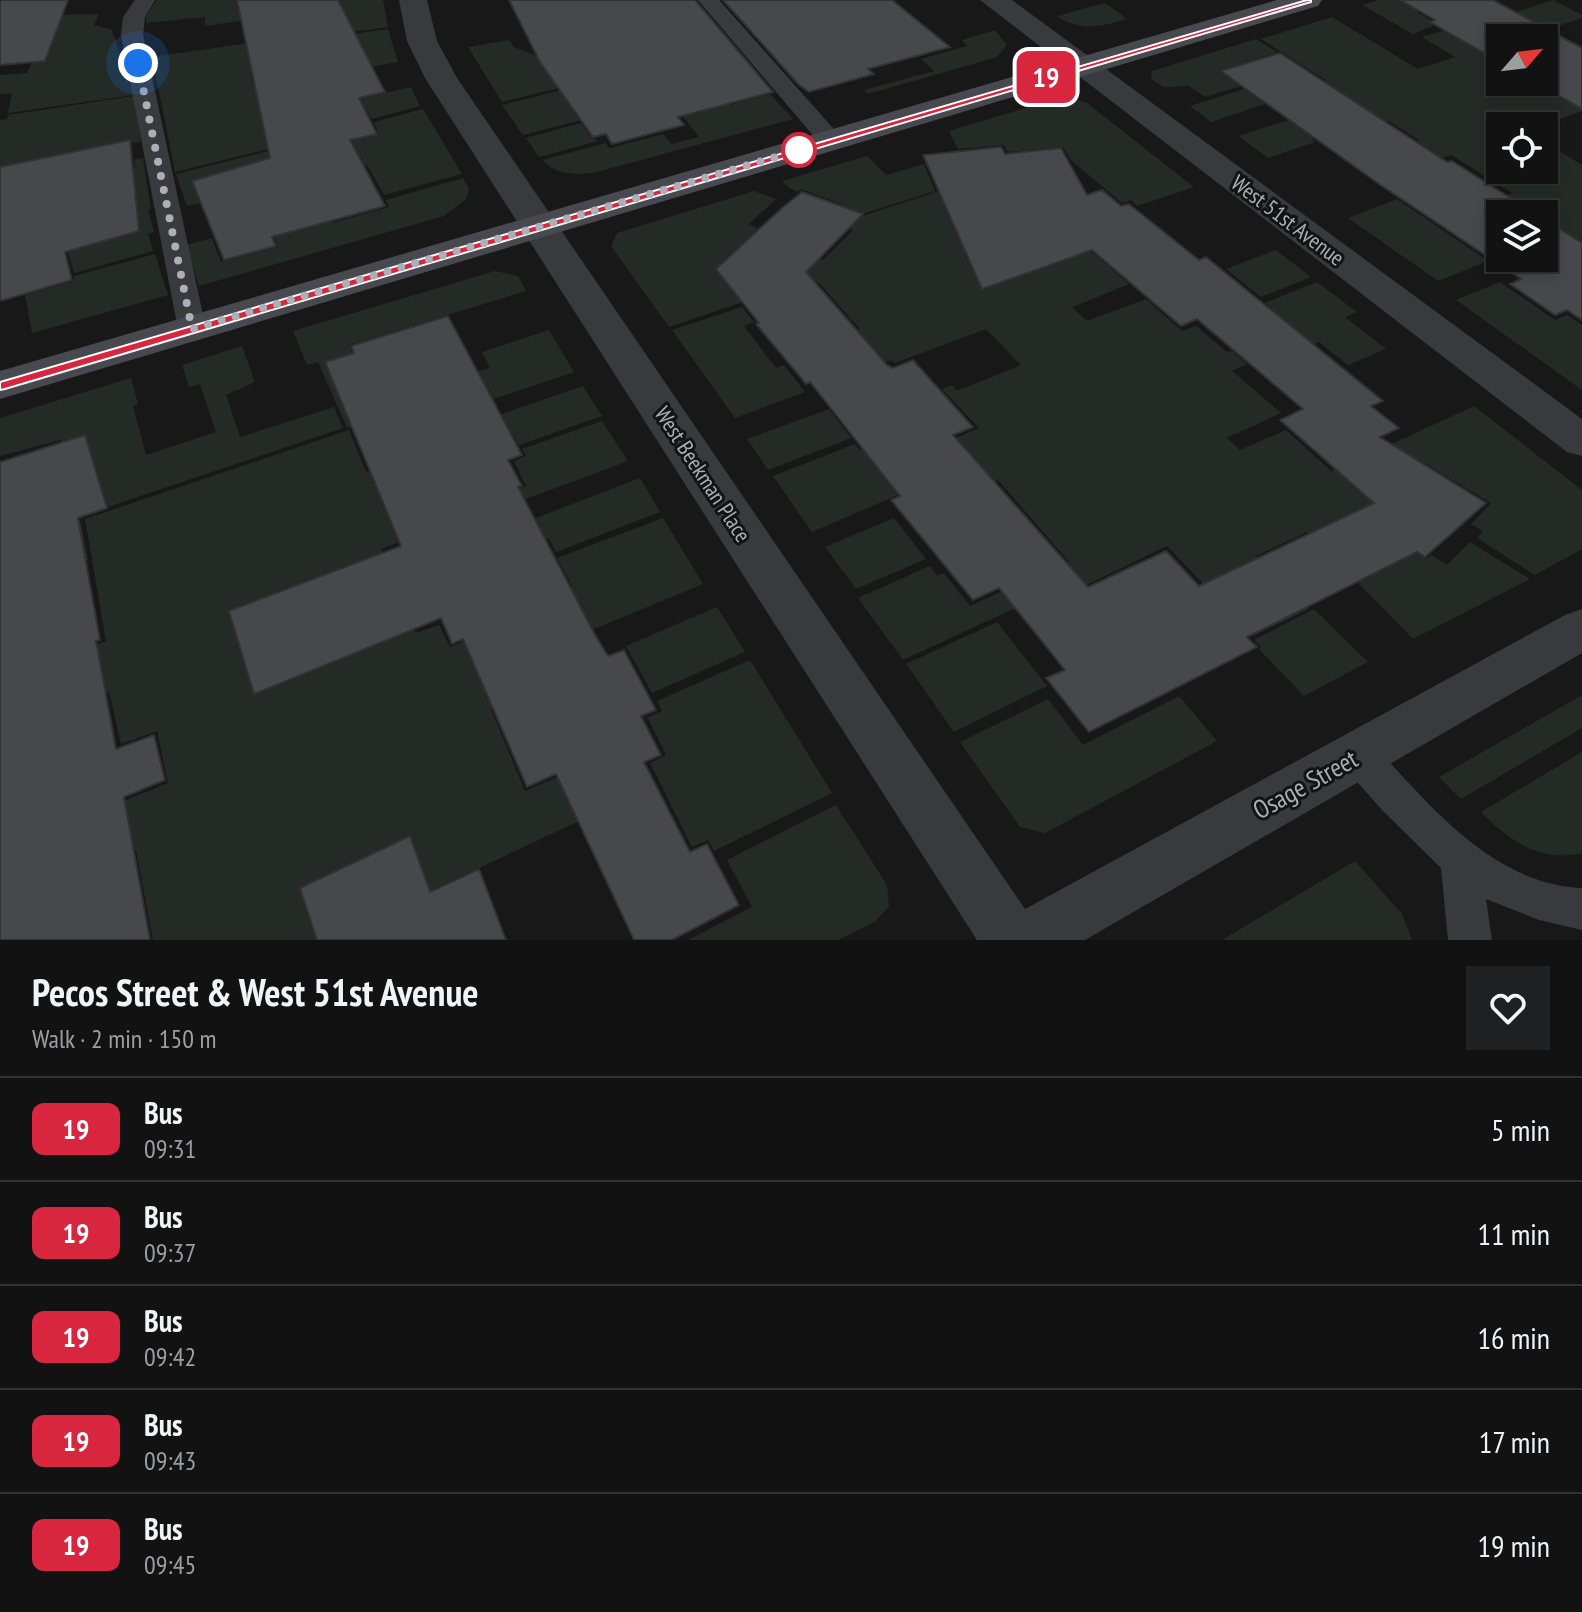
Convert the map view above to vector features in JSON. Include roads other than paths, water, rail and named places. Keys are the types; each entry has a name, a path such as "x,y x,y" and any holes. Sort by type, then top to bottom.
{"main road":[{"path":"0,385 1300,1"}],"street":[{"name":"West Beekman Place","path":"413,0 422,41 431,62 1011,940"},
{"name":"West 51st Avenue","path":"994,0 1582,441"},
{"name":"Osage Street","path":"1028,940 1582,629"}],"lane":[{"path":"145,0 134,17 132,35 192,329"},
{"path":"708,0 831,141"},
{"path":"1357,754 1461,863 1513,893 1570,909 1582,909"},
{"path":"1461,863 1470,940"}]}
